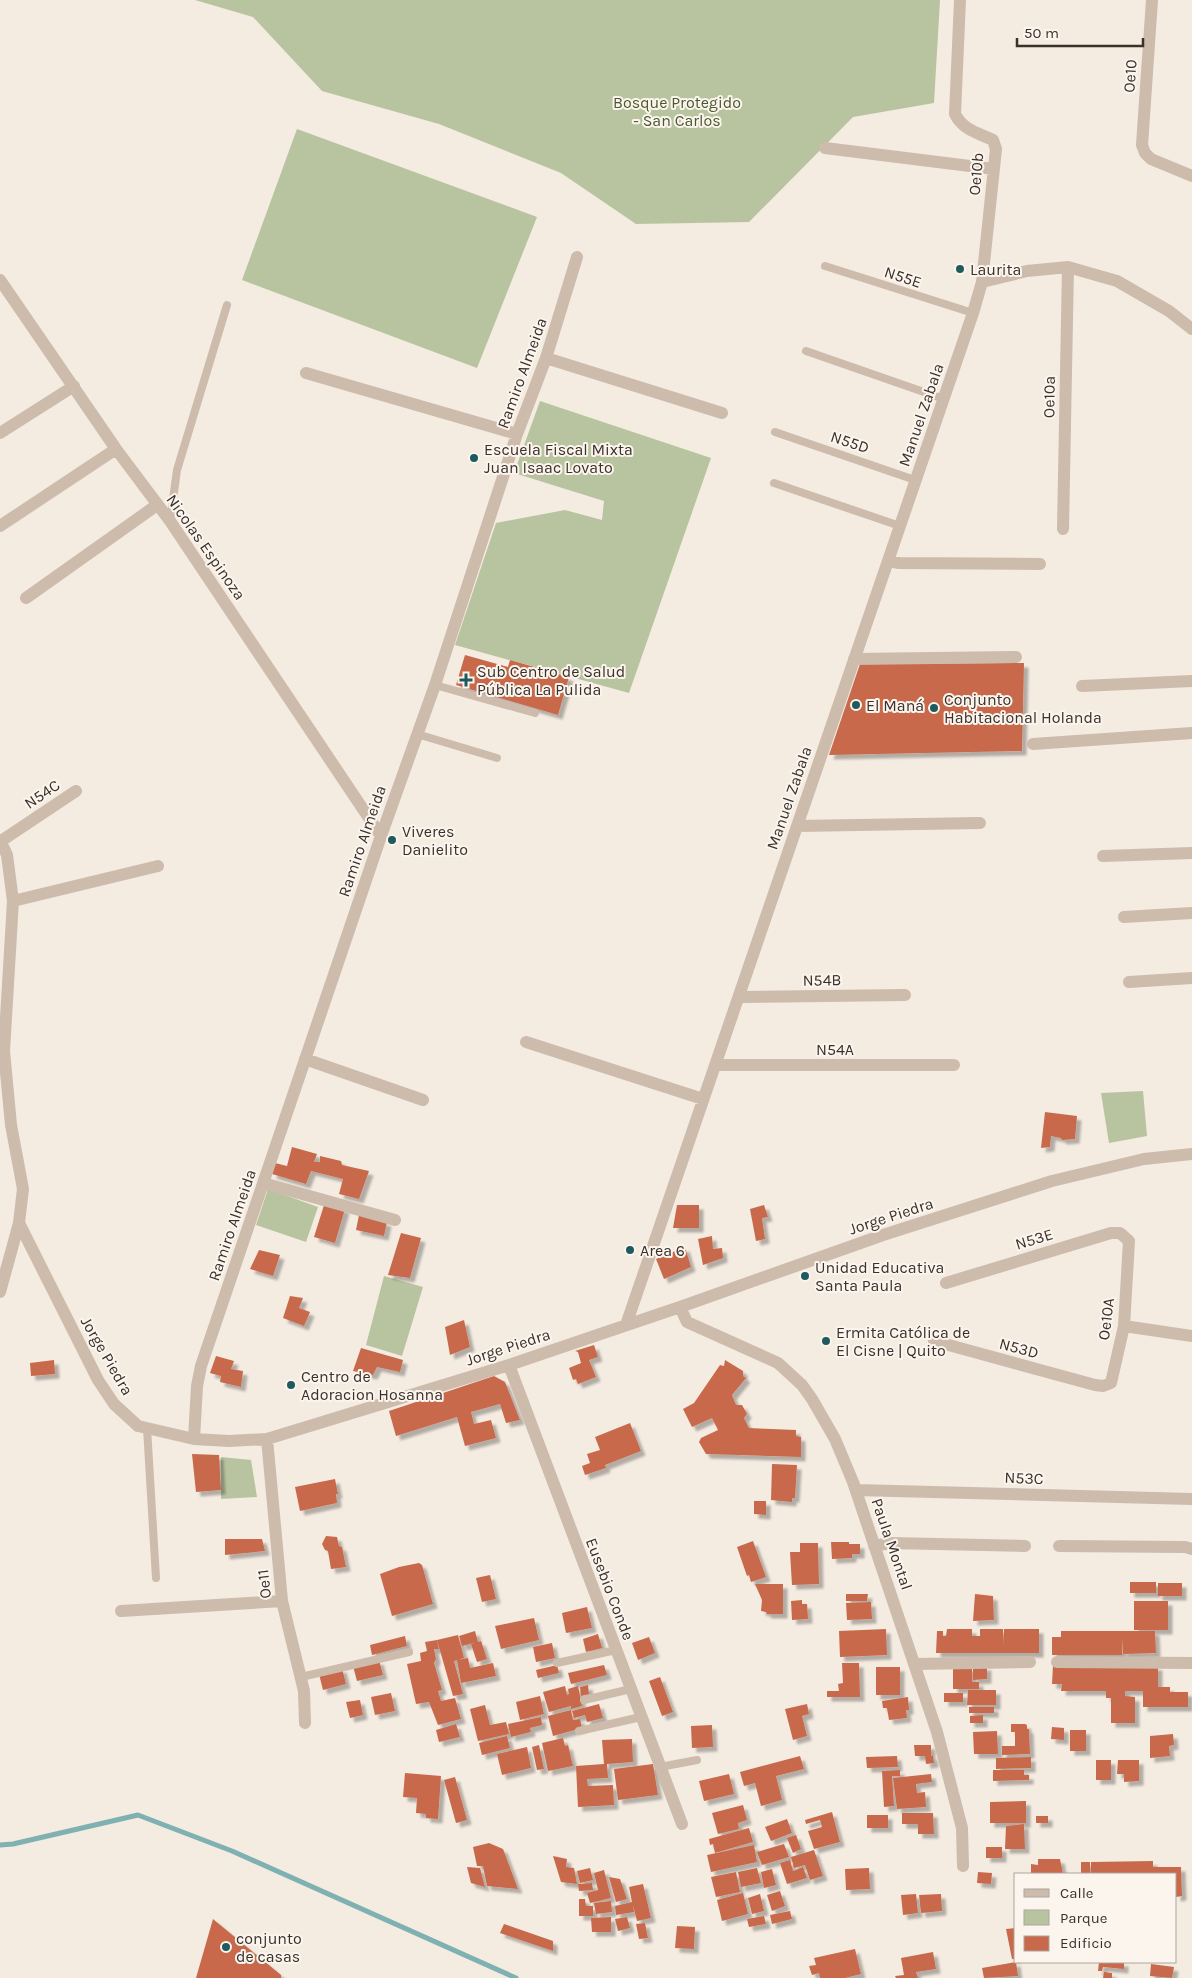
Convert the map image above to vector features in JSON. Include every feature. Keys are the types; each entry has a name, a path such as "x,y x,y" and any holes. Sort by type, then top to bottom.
{"street":[{"name":"Oe10b","path":"960,0 955,114 960,123 967,129 994,140 996,149 982,282"},
{"name":"Oe10","path":"1152,0 1142,145 1145,153 1151,159 1192,176"},
{"path":"825,148 994,169"},
{"name":"Ramiro Almeida","path":"194,1439 197,1386 201,1366 381,836 435,684 517,434 546,358 578,257"},
{"path":"982,282 1027,270 1068,267 1117,281 1169,311 1192,329"},
{"name":"Oe10a","path":"1063,529 1068,267"},
{"name":"Nicolas Espinoza","path":"0,280 116,448 157,506 170,521 381,836"},
{"name":"Manuel Zabala","path":"626,1325 944,398 982,282"},
{"path":"546,358 722,413"},
{"path":"306,373 517,434"},
{"path":"0,434 74,386"},
{"path":"0,526 116,448"},
{"path":"26,598 157,506"},
{"path":"888,561 899,563 1040,564"},
{"path":"854,659 1016,657"},
{"path":"1082,686 1192,681"},
{"path":"1033,744 1192,733"},
{"name":"N54C","path":"0,840 76,791"},
{"path":"797,826 980,823"},
{"path":"0,840 7,855 13,901 4,1051 11,1125 23,1189 19,1223 0,1292"},
{"path":"1103,856 1192,853"},
{"path":"13,901 158,866"},
{"path":"1124,917 1192,913"},
{"path":"1129,982 1192,978"},
{"name":"N54B","path":"739,997 905,995"},
{"path":"526,1042 703,1099"},
{"path":"305,1059 423,1100"},
{"name":"N54A","path":"715,1065 954,1065"},
{"name":"Jorge Piedra","path":"19,1223 98,1380 124,1415 138,1426 194,1439 229,1441 267,1439 509,1365 883,1235 1052,1181 1144,1159 1192,1154"},
{"path":"263,1183 395,1220"},
{"name":"N53E","path":"946,1283 1111,1233 1120,1233 1129,1241"},
{"name":"Oe10A","path":"1095,1386 1111,1383 1124,1326 1129,1241"},
{"name":"Paula Montal","path":"680,1307 687,1322 778,1363 802,1385 835,1439 856,1490 916,1664 937,1732 959,1810 963,1840 963,1866"},
{"path":"1124,1326 1192,1336"},
{"name":"N53D","path":"934,1341 1095,1386"},
{"name":"Eusebio Conde","path":"509,1365 682,1824"},
{"name":"Oe11","path":"267,1439 282,1601 304,1691 305,1723"},
{"name":"N53C","path":"856,1490 1192,1499"},
{"path":"874,1546 890,1543 1025,1546"},
{"path":"1059,1546 1185,1547 1192,1549"},
{"path":"122,1610 282,1601"},
{"path":"916,1664 1030,1662"},
{"path":"1057,1662 1192,1663"}],"lane":[{"name":"N55E","path":"825,266 973,313"},
{"path":"170,521 177,470 227,305"},
{"path":"806,351 944,398"},
{"name":"N55D","path":"775,432 915,480"},
{"path":"774,483 900,526"},
{"path":"435,684 535,713"},
{"path":"417,734 497,758"},
{"path":"147,1428 156,1578"},
{"path":"557,1662 616,1650"},
{"path":"301,1677 409,1652"},
{"path":"584,1700 631,1689"},
{"path":"579,1731 641,1717"},
{"path":"660,1768 697,1760"}],"green space":[{"name":"Bosque Protegido - San Carlos","path":"195,0 940,0 934,103 853,117 749,222 636,224 561,173 439,124 322,91 253,17"},
{"path":"297,129 537,217 477,368 242,280"},
{"path":"540,401 711,458 629,693 455,645 496,523 565,510 602,520 604,501 514,473"},
{"path":"1143,1091 1147,1136 1109,1143 1101,1093"},
{"path":"268,1189 318,1207 306,1242 256,1225"},
{"path":"384,1276 423,1287 402,1356 366,1345"},
{"path":"221,1457 251,1460 257,1497 221,1499"}],"building":[{"name":"Sub Centro de Salud Pública La Pulida","path":"465,655 508,667 510,660 569,677 558,715 456,685"},
{"name":"Conjunto Habitacional Holanda","path":"1024,663 1022,751 829,755 860,664"},
{"path":"1045,1112 1077,1116 1075,1139 1062,1140 1061,1138 1051,1136 1050,1147 1041,1148"},
{"path":"292,1147 317,1154 314,1162 320,1162 320,1156 341,1161 342,1165 369,1171 359,1199 339,1194 343,1179 311,1171 306,1184 272,1174 275,1163 287,1166"},
{"path":"325,1202 345,1209 335,1243 314,1237"},
{"path":"677,1205 699,1205 699,1228 673,1228"},
{"path":"764,1205 768,1217 762,1218 765,1239 756,1241 750,1209"},
{"path":"359,1215 387,1222 384,1236 356,1230"},
{"path":"401,1233 421,1238 410,1278 388,1275"},
{"path":"712,1236 713,1249 722,1248 723,1258 703,1265 698,1239"},
{"path":"685,1247 691,1267 664,1279 656,1259"},
{"path":"259,1250 280,1255 273,1276 250,1269"},
{"path":"290,1296 303,1298 299,1308 310,1312 304,1326 283,1318"},
{"path":"464,1320 470,1347 450,1355 445,1327"},
{"path":"594,1345 598,1357 589,1360 596,1377 578,1384 576,1379 573,1380 569,1368 586,1361 581,1363 578,1352 575,1351"},
{"path":"361,1348 403,1360 400,1372 377,1367 373,1375 353,1371"},
{"path":"216,1356 234,1361 231,1369 243,1371 241,1387 220,1382 221,1376 210,1373"},
{"path":"54,1360 55,1374 31,1376 30,1363"},
{"path":"725,1360 743,1371 743,1376 746,1378 732,1395 736,1405 742,1405 747,1414 744,1418 749,1428 796,1430 796,1436 801,1437 801,1457 706,1454 699,1442 701,1438 718,1430 712,1418 692,1427 683,1409 694,1403 720,1365 724,1366"},
{"path":"494,1376 505,1382 520,1420 506,1423 500,1404 471,1412 474,1424 491,1420 496,1438 465,1446 457,1417 396,1436 389,1411"},
{"path":"630,1423 641,1451 605,1465 606,1468 585,1475 582,1466 590,1463 587,1454 600,1450 595,1437"},
{"path":"192,1454 219,1455 221,1490 196,1492"},
{"path":"772,1464 797,1465 795,1498 792,1498 792,1502 771,1500"},
{"path":"335,1479 338,1494 336,1494 337,1503 300,1511 295,1487"},
{"path":"754,1501 766,1501 766,1515 754,1514"},
{"path":"326,1536 337,1537 339,1546 342,1547 346,1567 331,1569 328,1551 325,1550 322,1544"},
{"path":"225,1539 262,1539 265,1551 225,1555"},
{"path":"753,1541 766,1577 751,1582 737,1547"},
{"path":"831,1542 860,1544 860,1554 852,1554 852,1558 832,1559"},
{"path":"800,1543 818,1543 819,1584 792,1585 790,1552 800,1552"},
{"path":"419,1563 422,1565 433,1604 392,1616 380,1574 399,1567"},
{"path":"490,1575 496,1599 482,1602 476,1578"},
{"path":"1130,1582 1156,1582 1156,1593 1130,1593"},
{"path":"1158,1583 1182,1583 1182,1596 1158,1596"},
{"path":"755,1584 783,1584 783,1614 767,1614 761,1611 762,1600"},
{"path":"846,1594 868,1594 867,1601 846,1601"},
{"path":"975,1594 993,1596 994,1620 973,1621"},
{"path":"802,1600 802,1604 807,1604 808,1619 792,1620 791,1601"},
{"path":"1134,1601 1168,1601 1168,1630 1134,1630"},
{"path":"871,1602 872,1619 847,1620 846,1603"},
{"path":"587,1607 592,1628 566,1633 562,1613"},
{"path":"534,1618 539,1640 501,1649 495,1626"},
{"path":"886,1629 887,1655 840,1657 839,1631"},
{"path":"947,1629 972,1629 972,1636 980,1636 980,1629 1003,1629 1004,1645 1004,1629 1039,1629 1039,1653 936,1653 937,1631 943,1631 943,1636 946,1636"},
{"path":"475,1631 478,1642 462,1646 459,1636"},
{"path":"1061,1631 1155,1631 1156,1653 1123,1654 1122,1638 1122,1655 1052,1655 1052,1637 1061,1637"},
{"path":"598,1634 602,1648 586,1652 583,1639"},
{"path":"458,1635 464,1658 454,1661 463,1694 453,1696 437,1640"},
{"path":"405,1636 407,1646 372,1655 370,1645"},
{"path":"649,1637 655,1653 638,1660 632,1643"},
{"path":"437,1640 439,1649 434,1649 436,1659 434,1663 442,1690 438,1691 441,1701 455,1698 461,1719 438,1725 429,1702 416,1704 407,1664 421,1661 420,1653 427,1651 425,1642"},
{"path":"481,1641 487,1659 477,1662 471,1644"},
{"path":"552,1643 555,1658 536,1662 533,1647"},
{"path":"468,1658 470,1668 493,1663 496,1676 461,1683 457,1660"},
{"path":"379,1660 383,1675 357,1681 353,1666"},
{"path":"842,1663 859,1663 860,1697 827,1697 827,1691 839,1691 838,1684 843,1683"},
{"path":"557,1665 559,1673 538,1678 536,1670"},
{"path":"604,1665 607,1675 571,1684 568,1673"},
{"path":"1053,1665 1158,1666 1158,1687 1170,1687 1170,1692 1188,1692 1188,1707 1143,1707 1143,1691 1125,1691 1125,1696 1135,1697 1135,1723 1111,1723 1111,1698 1106,1698 1106,1691 1061,1691 1062,1684 1052,1684"},
{"path":"987,1666 987,1679 973,1680 973,1667"},
{"path":"876,1667 900,1667 900,1695 876,1695"},
{"path":"953,1667 972,1667 972,1682 979,1682 979,1689 953,1689"},
{"path":"342,1668 346,1684 323,1690 319,1674"},
{"path":"660,1677 673,1712 662,1716 649,1681"},
{"path":"588,1685 589,1694 581,1696 580,1687"},
{"path":"565,1686 567,1695 569,1694 568,1689 578,1686 582,1706 571,1709 571,1706 549,1712 543,1692"},
{"path":"968,1690 996,1690 996,1705 967,1705"},
{"path":"391,1693 395,1711 375,1715 371,1697"},
{"path":"944,1693 963,1693 963,1702 944,1702"},
{"path":"540,1696 544,1714 520,1720 516,1702"},
{"path":"908,1697 909,1710 906,1710 907,1718 889,1720 887,1708 883,1708 882,1701"},
{"path":"360,1700 363,1715 350,1718 346,1702"},
{"path":"599,1704 603,1718 587,1722 585,1715 574,1718 572,1711"},
{"path":"807,1704 809,1714 802,1716 807,1736 793,1740 785,1709"},
{"path":"485,1705 490,1725 506,1722 509,1734 478,1741 470,1709"},
{"path":"969,1707 994,1707 994,1713 969,1713"},
{"path":"571,1710 573,1720 580,1719 582,1728 553,1736 548,1716"},
{"path":"983,1715 983,1723 970,1723 970,1716"},
{"path":"541,1717 542,1725 530,1728 531,1732 511,1737 508,1724"},
{"path":"456,1724 460,1737 439,1742 436,1730"},
{"path":"1011,1724 1027,1725 1027,1729 1029,1729 1030,1754 1002,1755 1002,1746 1015,1746 1015,1732 1011,1732"},
{"path":"712,1725 713,1747 692,1748 691,1726"},
{"path":"1052,1727 1064,1728 1064,1740 1051,1739"},
{"path":"1070,1730 1086,1730 1086,1751 1070,1751"},
{"path":"997,1731 998,1754 974,1754 973,1732"},
{"path":"1173,1734 1174,1745 1169,1746 1170,1756 1150,1758 1150,1736"},
{"path":"507,1736 510,1748 482,1755 479,1743"},
{"path":"563,1738 565,1746 568,1745 573,1766 548,1771 542,1743"},
{"path":"632,1739 633,1762 607,1764 608,1778 587,1779 588,1786 613,1785 614,1805 578,1807 576,1766 604,1764 602,1740"},
{"path":"539,1745 544,1769 537,1770 532,1747"},
{"path":"914,1745 931,1745 931,1756 933,1755 934,1763 926,1764 925,1756 915,1756"},
{"path":"527,1747 531,1768 502,1775 497,1754"},
{"path":"800,1756 804,1769 776,1776 782,1800 761,1806 755,1783 744,1786 740,1772"},
{"path":"897,1756 898,1767 867,1768 866,1757"},
{"path":"1031,1757 1031,1768 996,1769 996,1758"},
{"path":"1096,1760 1111,1760 1111,1780 1096,1780"},
{"path":"1118,1760 1139,1760 1139,1781 1124,1782 1124,1774 1117,1774"},
{"path":"653,1764 658,1795 618,1800 614,1769"},
{"path":"900,1770 900,1776 892,1776 894,1806 884,1807 882,1771"},
{"path":"993,1770 1024,1770 1024,1775 1029,1775 1029,1780 993,1781"},
{"path":"405,1773 441,1776 438,1819 426,1818 426,1814 416,1813 417,1798 403,1797"},
{"path":"729,1774 734,1794 704,1801 699,1781"},
{"path":"931,1774 932,1782 916,1784 917,1793 925,1792 926,1807 897,1809 893,1778"},
{"path":"455,1777 467,1820 456,1823 444,1780"},
{"path":"1026,1801 1026,1823 990,1823 990,1802"},
{"path":"743,1805 747,1820 738,1823 739,1829 718,1834 712,1813"},
{"path":"832,1812 840,1842 814,1849 808,1831 822,1827 820,1820 806,1824 805,1820"},
{"path":"902,1813 933,1813 934,1834 918,1834 918,1824 902,1824"},
{"path":"867,1815 888,1815 888,1828 867,1828"},
{"path":"1036,1816 1048,1816 1048,1823 1036,1823"},
{"path":"787,1819 792,1833 771,1841 765,1827"},
{"path":"1024,1824 1025,1849 1005,1849 1006,1826"},
{"path":"749,1828 753,1842 715,1853 713,1844 710,1845 709,1839"},
{"path":"796,1835 801,1849 793,1853 787,1838"},
{"path":"489,1843 503,1849 518,1889 487,1886 483,1866 477,1866 473,1847"},
{"path":"784,1844 789,1857 762,1865 757,1852"},
{"path":"754,1845 757,1862 711,1872 707,1855"},
{"path":"986,1847 1002,1847 1002,1858 986,1858"},
{"path":"814,1850 823,1876 810,1880 805,1865 794,1868 791,1857"},
{"path":"553,1856 567,1859 566,1867 574,1868 577,1884 561,1882"},
{"path":"1038,1859 1060,1859 1063,1873 1031,1873 1031,1864 1038,1865"},
{"path":"790,1860 793,1871 803,1867 807,1878 787,1884 780,1863"},
{"path":"1153,1861 1153,1867 1181,1867 1182,1896 1177,1897 1177,1873 1091,1873 1091,1862"},
{"path":"1081,1862 1090,1862 1090,1873 1081,1873"},
{"path":"467,1867 480,1868 485,1887 471,1883"},
{"path":"590,1868 593,1880 580,1883 577,1871"},
{"path":"757,1868 761,1883 741,1887 738,1872"},
{"path":"869,1868 870,1889 846,1890 845,1869"},
{"path":"772,1869 776,1885 764,1888 761,1872"},
{"path":"604,1870 611,1898 590,1903 587,1893 598,1890 594,1873"},
{"path":"736,1872 740,1892 716,1897 711,1877"},
{"path":"978,1872 992,1873 991,1884 977,1883"},
{"path":"609,1877 620,1879 627,1899 616,1902"},
{"path":"592,1883 593,1890 579,1891 578,1884"},
{"path":"643,1884 651,1918 637,1921 633,1905 634,1912 616,1915 615,1906 632,1902 629,1887"},
{"path":"780,1891 785,1906 772,1911 767,1895"},
{"path":"743,1893 748,1914 722,1921 717,1900"},
{"path":"760,1894 764,1911 752,1914 748,1898"},
{"path":"916,1894 918,1913 903,1915 901,1895"},
{"path":"941,1894 942,1911 921,1913 919,1895"},
{"path":"579,1899 585,1899 586,1906 593,1906 593,1916 579,1916"},
{"path":"611,1901 612,1912 596,1914 594,1903"},
{"path":"790,1911 792,1919 772,1924 770,1915"},
{"path":"764,1916 766,1924 749,1927 747,1919"},
{"path":"611,1917 611,1932 592,1932 591,1918"},
{"path":"627,1917 630,1928 618,1931 615,1919"},
{"name":"conjunto de casas","path":"213,1919 281,1975 281,1978 196,1978"},
{"path":"645,1923 648,1938 639,1939 636,1924"},
{"path":"504,1924 553,1941 553,1951 500,1933"},
{"path":"677,1926 695,1927 694,1949 675,1948"},
{"path":"1014,1928 1014,1959 1012,1959 1006,1929"},
{"path":"855,1949 861,1974 845,1978 820,1978 819,1973 812,1975 809,1966 816,1965 814,1958"},
{"path":"933,1952 936,1969 916,1972 918,1978 896,1978 895,1976 904,1975 901,1958"},
{"path":"1014,1962 1016,1963 1018,1976 984,1978 982,1968"},
{"path":"1099,1963 1124,1963 1124,1969 1103,1967 1102,1971 1098,1971"},
{"path":"1151,1964 1174,1967 1172,1978 1150,1976"},
{"path":"1104,1972 1112,1973 1112,1978 1103,1978"}],"waterway":[{"path":"0,1845 13,1844 138,1815 232,1851 516,1978"}],"place":[{"name":"Laurita","path":"960,269"},
{"name":"Escuela Fiscal Mixta Juan Isaac Lovato","path":"474,458"},
{"name":"Sub Centro de Salud Pública La Pulida","path":"466,680"},
{"name":"El Maná","path":"856,705"},
{"name":"Conjunto Habitacional Holanda","path":"934,708"},
{"name":"Viveres Danielito","path":"392,840"},
{"name":"Area 6","path":"630,1250"},
{"name":"Unidad Educativa Santa Paula","path":"805,1276"},
{"name":"Ermita Católica de El Cisne | Quito","path":"826,1341"},
{"name":"Centro de Adoracion Hosanna","path":"291,1385"},
{"name":"conjunto de casas","path":"226,1947"}]}
